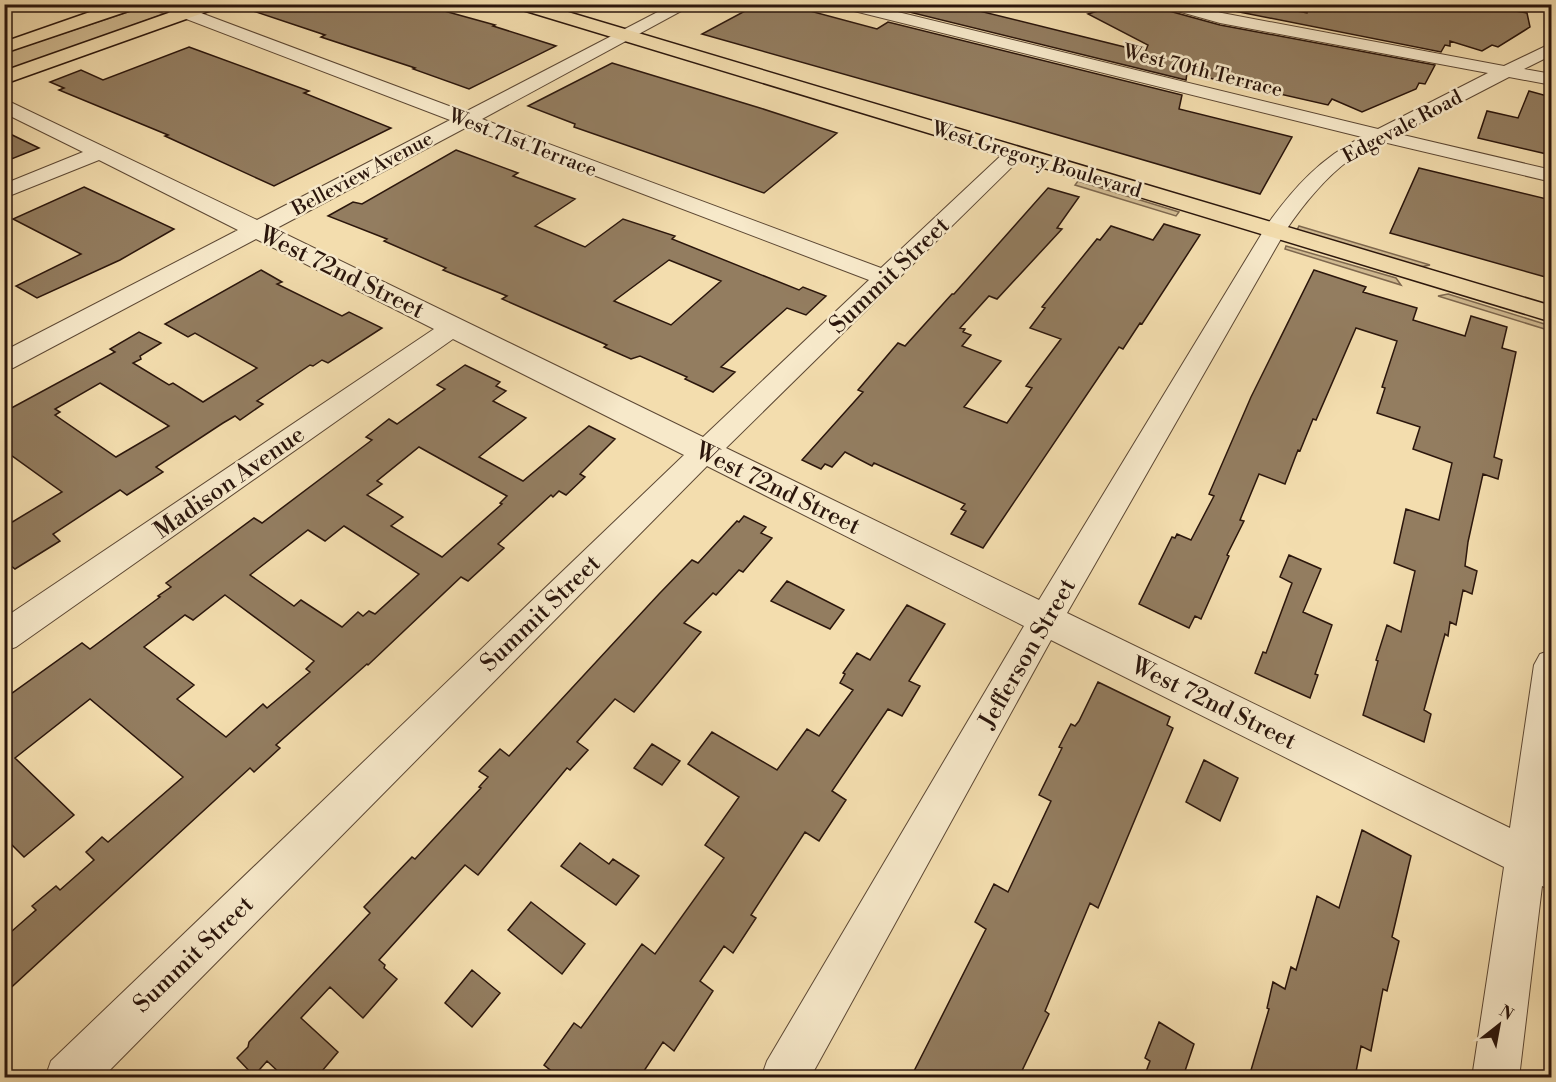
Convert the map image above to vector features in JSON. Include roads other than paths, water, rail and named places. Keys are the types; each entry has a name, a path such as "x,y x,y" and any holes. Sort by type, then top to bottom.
{"main road":[{"path":"4,48 131,4"},
{"path":"4,78 211,4"},
{"name":"West Gregory Boulevard","path":"522,4 1551,314"}],"street":[{"name":"West 71st Terrace","path":"161,4 886,278"},
{"name":"Belleview Avenue","path":"4,362 686,4"},
{"name":"West 70th Terrace","path":"844,4 1551,176"},
{"path":"1169,4 1220,18 1551,80"},
{"name":"Edgevale Road","path":"1275,230 1294,202 1318,176 1343,155 1551,48"},
{"name":"West 72nd Street","path":"4,105 1538,864"},
{"path":"4,192 98,153"},
{"name":"Summit Street","path":"68,1077 704,452 1015,153"},
{"name":"Jefferson Street","path":"784,1077 1046,620 1275,230"},
{"name":"Madison Avenue","path":"4,636 453,327"},
{"path":"1495,1077 1538,864 1551,665"}]}
